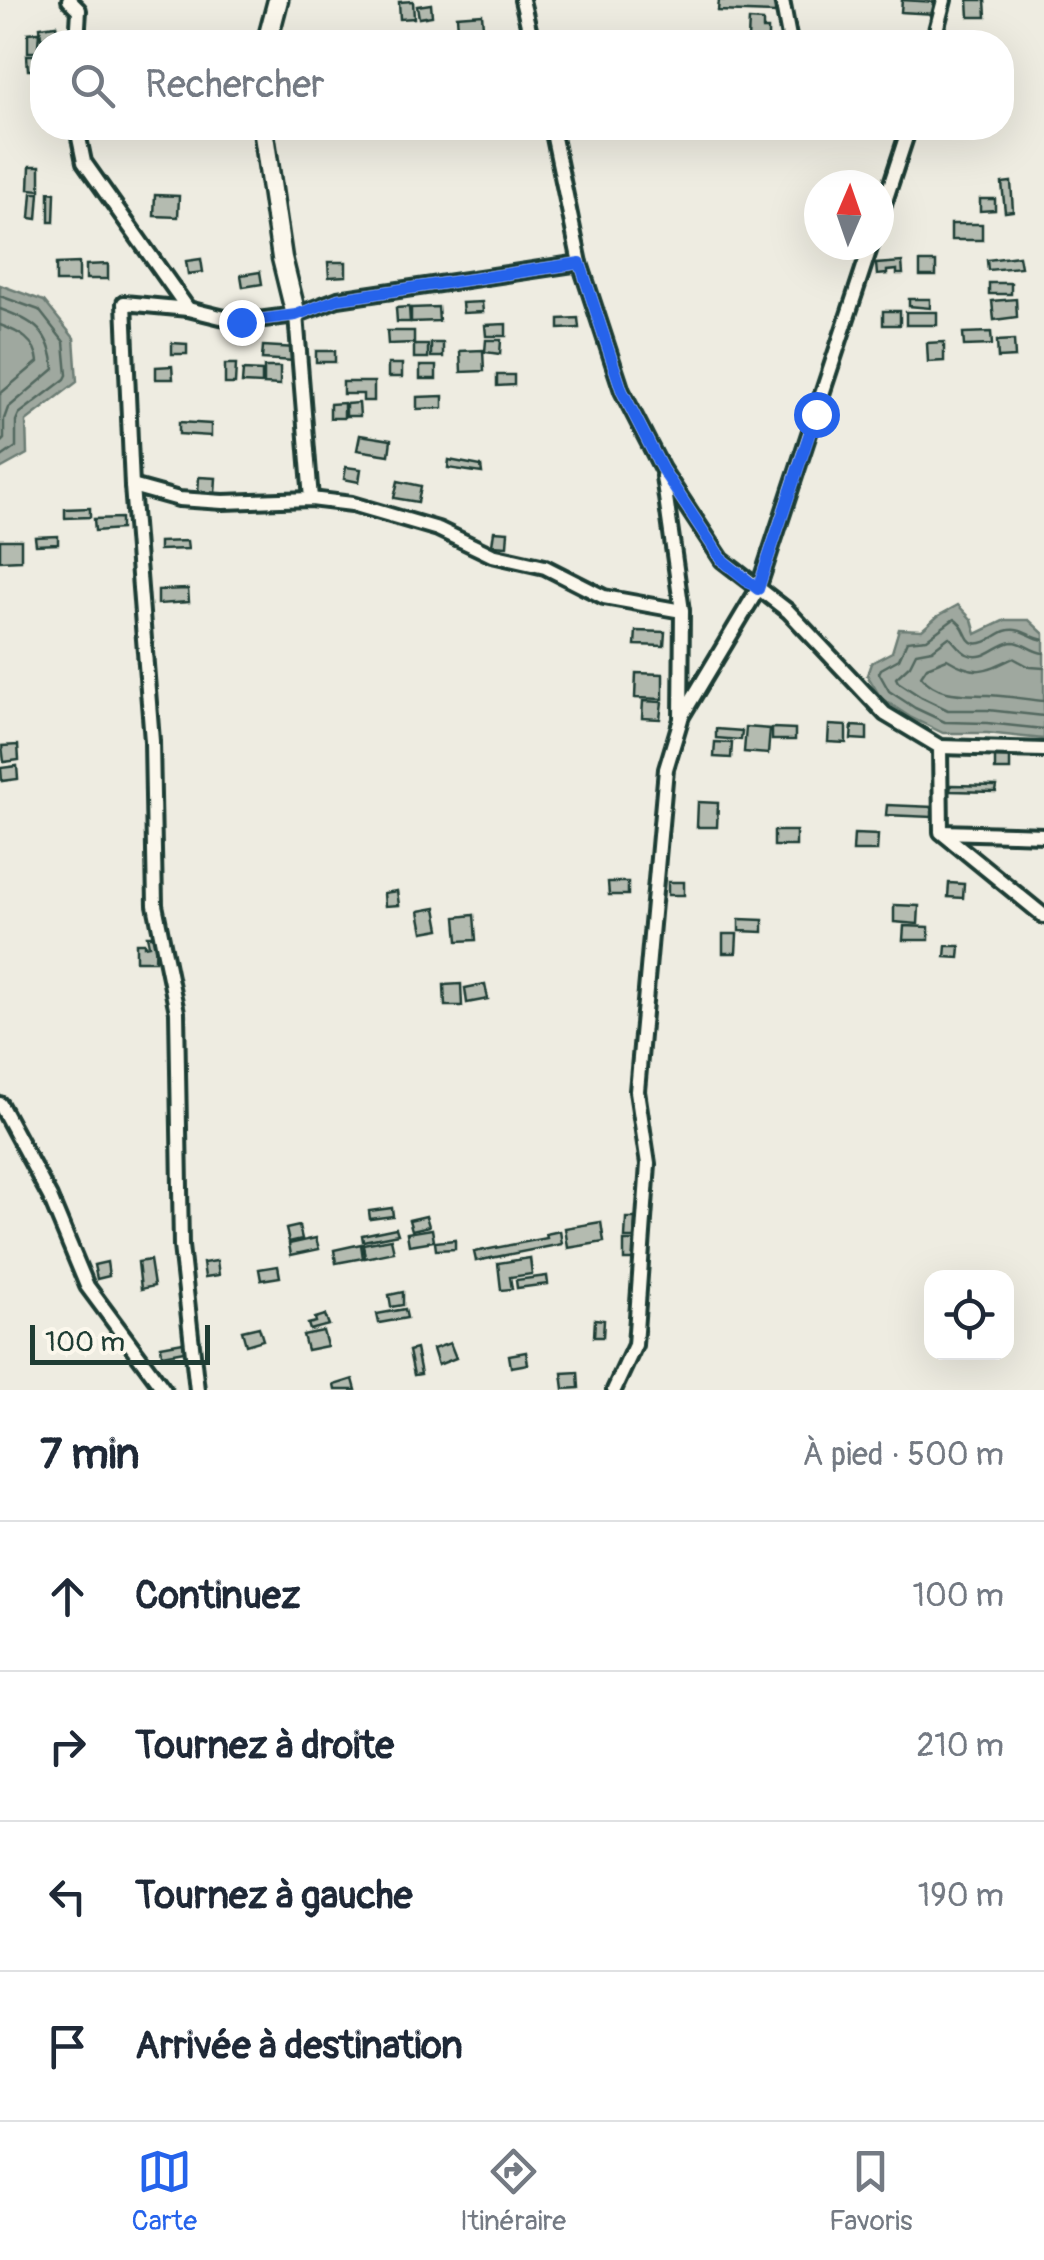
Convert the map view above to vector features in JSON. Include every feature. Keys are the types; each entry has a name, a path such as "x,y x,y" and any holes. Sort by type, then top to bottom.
{"street":[{"path":"69,0 79,10 78,30"},
{"path":"270,30 278,0"},
{"path":"522,0 529,30"},
{"path":"782,0 788,30"},
{"path":"936,30 944,0"},
{"path":"80,140 84,162 188,309"},
{"path":"264,140 282,258 296,315 311,499"},
{"path":"554,140 580,263 622,391 662,469 722,560 788,610 885,714 940,748 1044,750"},
{"path":"894,174 905,140"},
{"path":"614,1390 635,1345 648,1164 637,1092 666,769 681,718 758,589 866,260"},
{"path":"197,1390 182,1246 177,1012 155,905 152,741 132,486 124,303 188,309 241,322 296,315 338,299 580,263"},
{"path":"662,469 682,611 681,718"},
{"path":"132,486 179,499 311,499 352,504 438,529 492,555 545,567 604,597 682,611"},
{"path":"940,748 942,832 1044,916"},
{"path":"942,832 1044,835"},
{"path":"0,1104 50,1197 87,1286 164,1390"}],"water":[{"path":"0,285 44,301 74,338 77,382 26,421 27,454 0,469"},
{"path":"958,605 972,620 976,634 1005,620 1029,620 1044,634 1044,739 943,733 881,698 867,675 871,663 892,652 899,629 922,630"}],"building":[{"path":"719,0 776,0 775,13 718,11"},
{"path":"902,0 936,2 935,14 901,12"},
{"path":"968,0 985,0 986,17 969,17"},
{"path":"413,1 414,18 400,19 399,2"},
{"path":"431,4 432,16 419,18 417,6"},
{"path":"482,14 483,27 458,30 457,16"},
{"path":"749,20 763,21 763,29 768,29 768,30 748,30"},
{"path":"56,25 57,30 40,30"},
{"path":"30,166 40,166 40,190 29,189"},
{"path":"1011,182 1013,211 1005,212 1002,183"},
{"path":"49,192 55,193 54,222 49,222"},
{"path":"32,193 39,193 37,219 30,218"},
{"path":"155,195 179,196 178,217 154,216"},
{"path":"980,199 995,199 995,210 980,211"},
{"path":"951,224 982,224 982,240 951,240"},
{"path":"1019,256 1021,267 988,270 987,260"},
{"path":"201,259 203,272 188,274 186,261"},
{"path":"328,262 346,262 346,276 329,277"},
{"path":"902,262 903,274 897,274 897,270 877,275 876,264"},
{"path":"920,262 936,262 936,276 920,276"},
{"path":"79,263 79,282 56,282 56,264"},
{"path":"108,264 108,279 86,279 86,265"},
{"path":"260,272 262,284 243,287 241,275"},
{"path":"989,283 1011,283 1011,294 989,294"},
{"path":"909,299 930,299 930,308 909,306"},
{"path":"1016,299 1017,317 994,320 992,301"},
{"path":"482,302 483,312 463,313 462,303"},
{"path":"409,307 410,322 397,322 396,308"},
{"path":"438,307 439,321 411,322 411,308"},
{"path":"883,311 900,311 900,325 883,325"},
{"path":"906,312 937,312 937,325 906,325"},
{"path":"578,318 579,328 559,329 559,319"},
{"path":"506,324 506,336 486,336 485,325"},
{"path":"387,331 414,331 414,343 388,344"},
{"path":"991,332 992,345 964,346 963,333"},
{"path":"486,340 501,340 500,354 485,352"},
{"path":"1014,340 1015,357 998,358 997,341"},
{"path":"944,342 944,361 928,362 927,343"},
{"path":"172,343 187,344 187,354 172,354"},
{"path":"431,343 443,343 443,357 431,357"},
{"path":"414,345 428,345 428,358 414,358"},
{"path":"263,346 296,348 295,361 262,359"},
{"path":"483,350 484,371 461,372 460,351"},
{"path":"316,351 335,351 335,362 316,362"},
{"path":"225,364 236,364 235,384 225,384"},
{"path":"388,364 402,364 402,377 388,377"},
{"path":"172,366 173,379 156,379 156,367"},
{"path":"420,366 436,366 436,379 420,379"},
{"path":"264,367 280,367 280,385 264,384"},
{"path":"243,370 262,371 262,384 242,383"},
{"path":"497,375 514,375 514,385 497,386"},
{"path":"343,382 374,382 374,401 363,401 363,394 343,394"},
{"path":"443,396 443,408 417,409 417,397"},
{"path":"344,403 344,418 330,418 330,404"},
{"path":"359,403 360,416 346,416 346,404"},
{"path":"179,422 211,424 211,436 179,434"},
{"path":"360,435 391,440 389,455 357,450"},
{"path":"449,460 481,466 482,473 448,468"},
{"path":"346,467 361,469 359,482 344,479"},
{"path":"199,477 216,478 215,494 198,493"},
{"path":"398,481 421,486 418,502 394,498"},
{"path":"90,508 90,517 65,518 65,509"},
{"path":"121,518 121,529 95,531 94,519"},
{"path":"494,531 508,532 507,546 492,545"},
{"path":"58,536 58,544 36,545 35,537"},
{"path":"0,540 21,540 21,560 0,561"},
{"path":"187,541 188,549 159,550 159,542"},
{"path":"188,589 189,602 158,604 158,590"},
{"path":"636,631 665,632 664,646 635,645"},
{"path":"636,673 663,674 663,699 635,698"},
{"path":"643,701 662,702 660,719 642,718"},
{"path":"829,725 846,726 846,743 828,742"},
{"path":"852,726 867,727 867,740 851,739"},
{"path":"746,727 770,729 768,754 744,752"},
{"path":"772,728 795,729 795,740 772,740"},
{"path":"716,729 742,731 741,740 716,738"},
{"path":"715,742 732,743 731,758 714,757"},
{"path":"18,745 19,760 4,762 2,746"},
{"path":"995,755 1010,755 1010,770 995,770"},
{"path":"17,766 18,779 2,781 1,768"},
{"path":"951,785 997,786 996,792 950,791"},
{"path":"698,802 718,803 717,827 697,827"},
{"path":"887,805 933,807 932,817 886,815"},
{"path":"774,831 796,831 796,846 774,846"},
{"path":"854,834 878,835 877,851 853,851"},
{"path":"608,882 628,882 628,895 609,895"},
{"path":"668,882 684,882 684,895 668,895"},
{"path":"949,883 964,884 963,898 948,897"},
{"path":"397,891 399,905 385,906 384,893"},
{"path":"894,905 919,906 918,924 894,922"},
{"path":"436,908 440,929 423,932 419,911"},
{"path":"474,915 476,940 458,941 456,917"},
{"path":"739,919 763,920 763,932 739,931"},
{"path":"904,926 929,927 929,940 903,940"},
{"path":"723,934 737,934 736,953 723,953"},
{"path":"147,936 156,936 155,961 136,961 136,943 149,945"},
{"path":"946,946 960,946 959,958 945,957"},
{"path":"461,984 462,1006 445,1006 444,985"},
{"path":"485,984 488,999 467,1003 465,988"},
{"path":"392,1208 393,1216 370,1219 369,1211"},
{"path":"426,1216 429,1226 412,1230 409,1220"},
{"path":"626,1218 635,1218 634,1238 625,1238"},
{"path":"601,1222 604,1242 568,1248 565,1228"},
{"path":"299,1226 302,1239 289,1242 286,1229"},
{"path":"396,1228 398,1234 363,1241 362,1235"},
{"path":"432,1229 434,1241 409,1245 407,1233"},
{"path":"560,1231 562,1244 476,1261 474,1252 547,1238 546,1234"},
{"path":"316,1238 319,1249 291,1255 289,1244"},
{"path":"391,1239 394,1252 365,1258 363,1244"},
{"path":"455,1240 455,1249 436,1250 435,1242"},
{"path":"624,1241 634,1241 634,1260 624,1260"},
{"path":"361,1244 363,1258 336,1263 334,1250"},
{"path":"530,1258 532,1274 510,1277 512,1289 501,1290 498,1263"},
{"path":"150,1260 154,1286 141,1289 138,1262"},
{"path":"217,1261 219,1275 205,1277 203,1263"},
{"path":"107,1262 109,1276 97,1279 94,1265"},
{"path":"278,1266 280,1277 261,1280 259,1269"},
{"path":"547,1276 548,1284 517,1288 516,1280"},
{"path":"403,1292 403,1305 391,1307 389,1295"},
{"path":"405,1309 407,1318 379,1323 377,1314"},
{"path":"325,1315 329,1325 310,1330 308,1324"},
{"path":"595,1319 604,1320 603,1337 594,1337"},
{"path":"259,1327 263,1340 246,1345 242,1331"},
{"path":"323,1331 327,1346 307,1350 303,1335"},
{"path":"183,1342 184,1351 162,1355 161,1346"},
{"path":"450,1343 456,1358 438,1365 433,1349"},
{"path":"416,1349 421,1374 414,1375 409,1351"},
{"path":"526,1352 528,1364 511,1367 509,1355"},
{"path":"578,1372 579,1388 564,1389 562,1373"},
{"path":"353,1379 356,1390 335,1390 334,1385"}],"route":[{"path":"241,322 296,315 338,299 580,263 622,391 662,469 722,560 758,589 816,414"}]}
